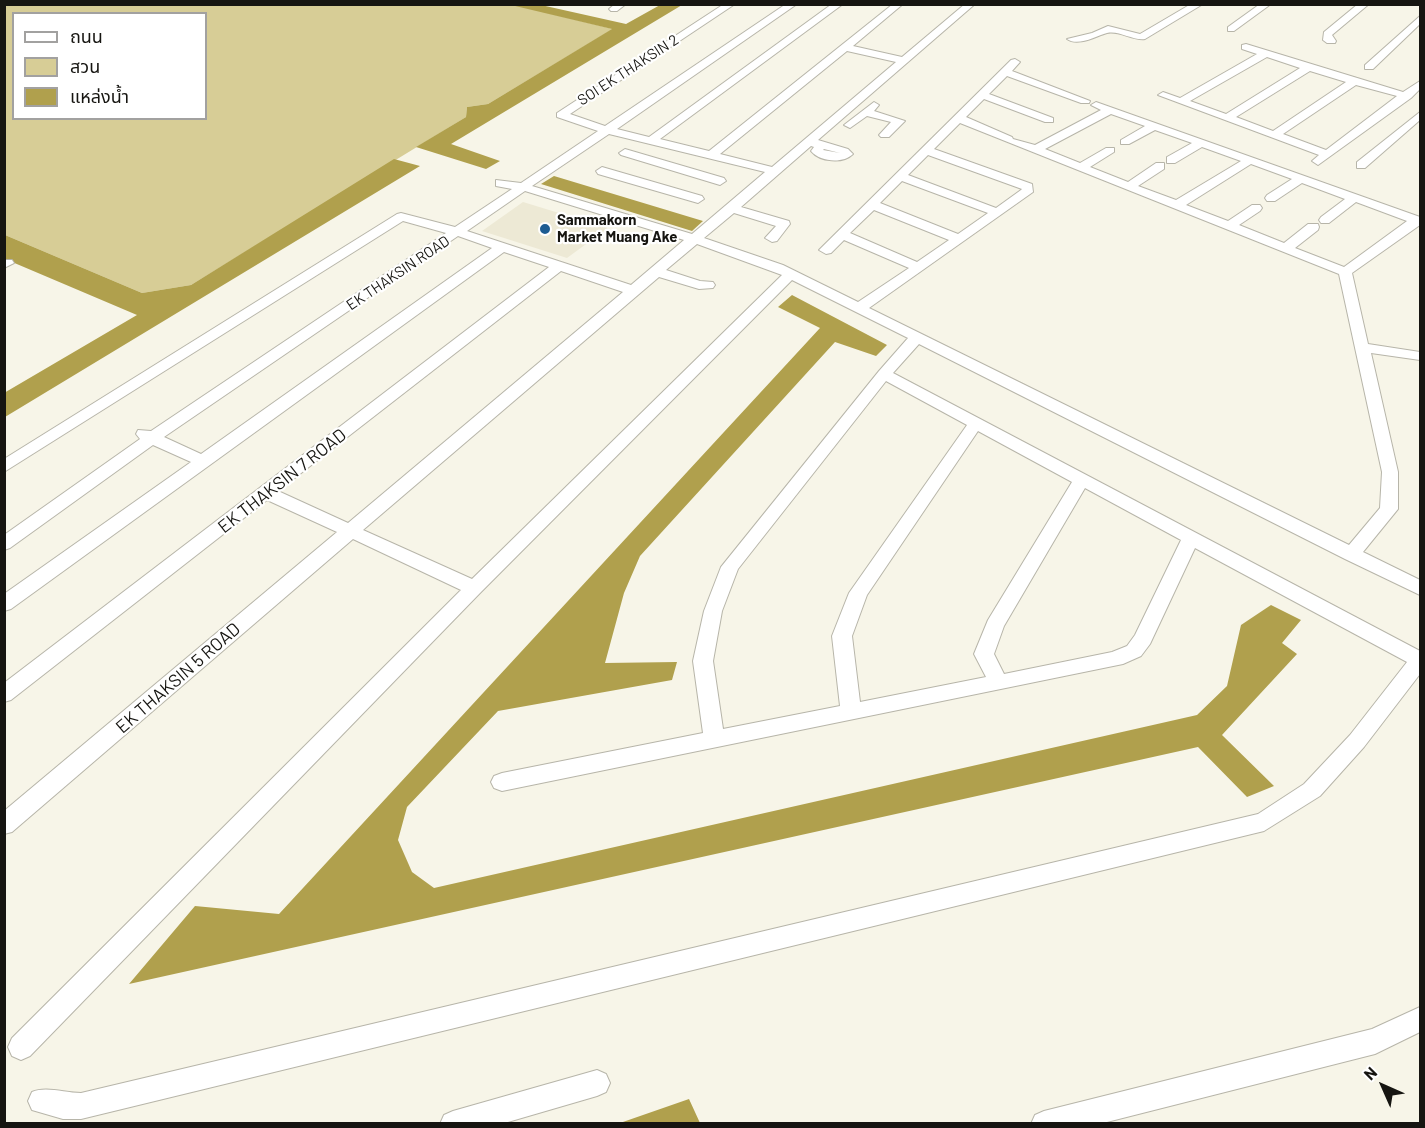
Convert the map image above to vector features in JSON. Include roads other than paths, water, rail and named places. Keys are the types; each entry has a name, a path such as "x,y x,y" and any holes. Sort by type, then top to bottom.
{"street":[{"name":"SOI EK THAKSIN 2","path":"604,129 561,115 731,4"},
{"name":"EK THAKSIN ROAD","path":"754,27 781,4"},
{"name":"EK THAKSIN ROAD","path":"4,531 754,27 793,4"},
{"path":"698,199 636,181 598,173 625,153 649,140 839,4"},
{"path":"710,156 899,4"},
{"name":"EK THAKSIN 5 ROAD","path":"4,825 776,171 816,144 862,98 971,4"},
{"path":"1072,39 1094,36 1108,29 1141,37 1199,4"},
{"path":"1231,29 1268,4"},
{"path":"1331,41 1326,38 1327,34 1365,4"},
{"path":"1369,67 1420,19"},
{"path":"754,27 796,36"},
{"path":"843,47 905,61"},
{"path":"1246,47 1354,82 1407,96"},
{"path":"1182,101 1266,53"},
{"path":"826,250 1015,62"},
{"path":"1227,118 1309,67"},
{"path":"1005,72 1418,221"},
{"path":"1274,135 1354,82"},
{"path":"1163,94 1274,135 1323,157 1420,84"},
{"path":"982,95 1075,129"},
{"path":"862,98 876,102 857,118 889,131"},
{"path":"1036,149 1110,110"},
{"path":"1361,165 1420,115"},
{"path":"959,118 1345,272"},
{"path":"1125,142 1154,126"},
{"path":"604,129 776,171"},
{"path":"1129,186 1200,143"},
{"path":"858,309 1027,192 1028,188 926,150"},
{"path":"1080,167 1110,150"},
{"path":"625,153 720,181"},
{"path":"1177,206 1250,160"},
{"path":"636,181 659,163"},
{"path":"684,211 742,164"},
{"path":"654,186 678,168"},
{"path":"900,176 998,213"},
{"path":"1271,198 1300,178"},
{"path":"515,188 692,242 794,277 1420,588"},
{"path":"1285,249 1354,198"},
{"path":"871,204 959,239"},
{"path":"732,208 757,215 750,225 775,235"},
{"path":"1229,226 1256,208"},
{"path":"4,467 396,218 406,217 453,231 635,291"},
{"path":"1345,272 1418,221"},
{"path":"841,234 918,267"},
{"path":"4,604 502,247"},
{"name":"EK THAKSIN 7 ROAD","path":"4,694 559,266"},
{"path":"657,272 699,285 708,285"},
{"path":"1345,272 1390,472 1389,509 1351,555"},
{"path":"21,1047 474,588 794,277"},
{"path":"714,740 703,661 713,611 730,567 884,374 916,338"},
{"path":"1362,347 1420,356"},
{"path":"41,1101 63,1106 81,1106 1264,822 1312,790 1357,741 1420,660 884,374"},
{"path":"851,712 842,636 858,593 975,424"},
{"name":"EK THAKSIN ROAD","path":"4,544 147,435"},
{"path":"147,435 202,461"},
{"path":"999,682 984,654 995,625 1081,481"},
{"path":"267,493 474,588"},
{"path":"502,782 1116,659 1134,651 1143,639 1190,539"},
{"path":"1044,1124 1375,1041 1420,1019"},
{"path":"453,1124 597,1083"}],"water":[{"path":"511,5 541,5 626,24 660,5 682,5 451,144 500,161 486,169 416,147 466,117 467,107 488,104 612,29"},
{"path":"394,159 420,166 5,417 4,393 137,315 5,259 5,235 142,293 191,285"},
{"path":"554,176 703,221 692,231 541,184"},
{"path":"792,295 887,345 876,356 835,342 640,556 624,593 605,663 677,662 672,680 498,711 407,807 398,840 412,872 434,888 1197,715 1227,686 1241,625 1271,605 1301,620 1282,643 1297,654 1222,735 1274,786 1247,797 1198,747 129,984 195,906 279,914 820,328 778,307"},
{"path":"689,1099 700,1123 620,1123"}],"place":[{"name":"Sammakorn Market Muang Ake","path":"545,229"}]}
